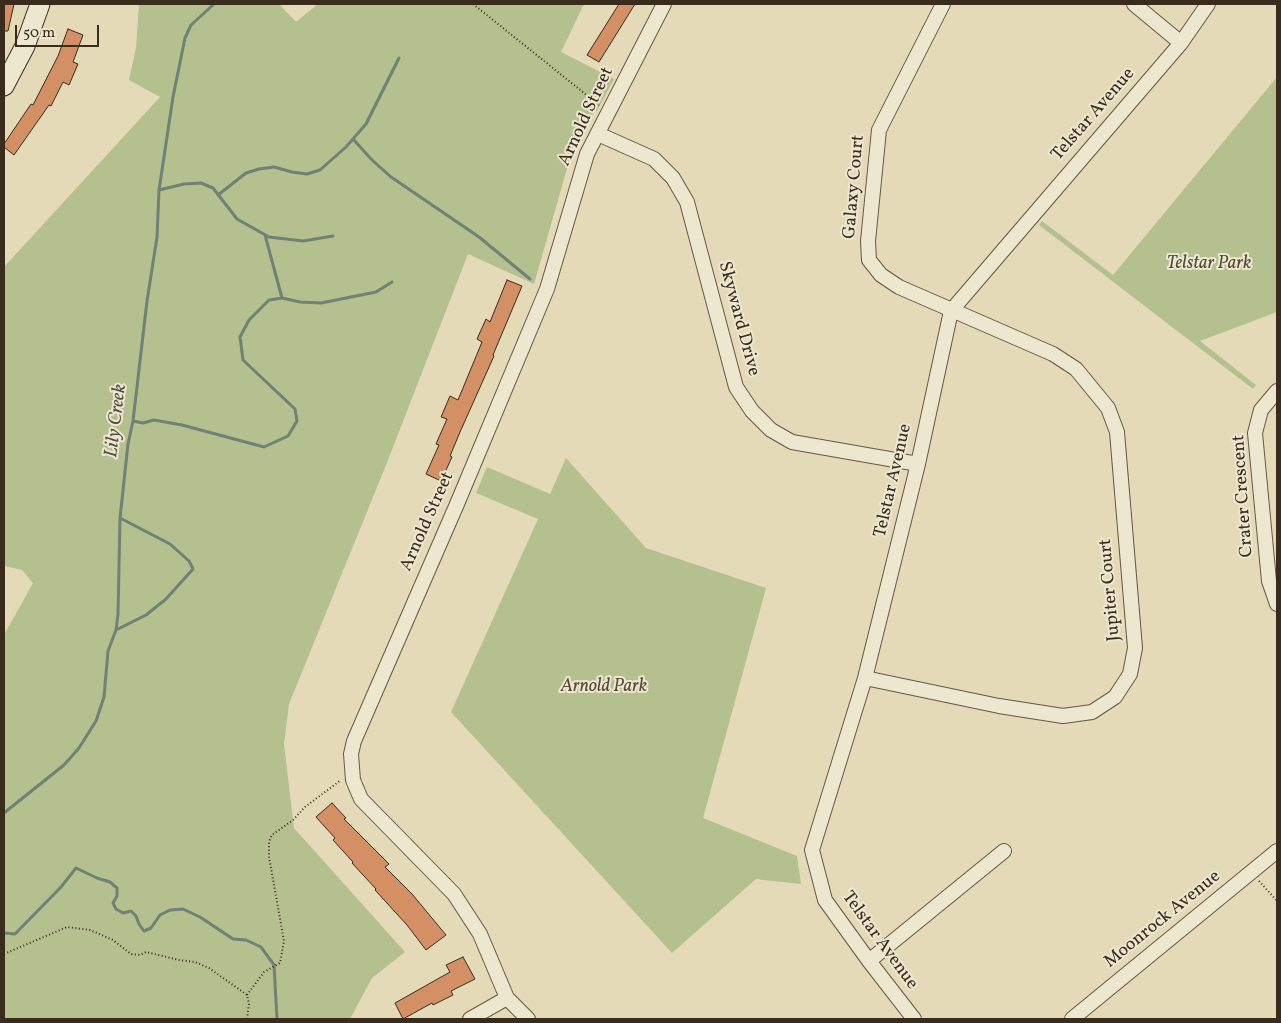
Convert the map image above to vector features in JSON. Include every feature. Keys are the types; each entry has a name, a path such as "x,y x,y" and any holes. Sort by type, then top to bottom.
{"street":[{"path":"4,86 25,46 40,4"},
{"name":"Arnold Street","path":"528,1019 508,998 480,934 454,894 361,799 352,773 351,754 354,741 464,488 547,289 587,154 664,4"},
{"name":"Galaxy Court","path":"943,4 879,130 868,241 869,260 881,275 899,287 951,310"},
{"path":"1134,4 1181,43"},
{"name":"Telstar Avenue","path":"914,1019 869,961 826,900 812,850 865,678 918,464 951,310 1181,43 1208,4"},
{"name":"Skyward Drive","path":"598,134 654,159 673,178 687,202 736,387 752,411 771,430 792,442 918,464"},
{"name":"Jupiter Court","path":"865,678 999,706 1063,716 1092,712 1115,697 1130,674 1135,648 1117,432 1108,408 1076,369 1053,354 951,310"},
{"name":"Crater Crescent","path":"1277,391 1261,410 1255,433 1269,581 1277,604"},
{"path":"869,961 1004,851"},
{"name":"Moonrock Avenue","path":"1072,1019 1277,851"},
{"path":"470,1019 508,998"}],"path":[{"path":"473,4 609,113"},
{"path":"247,994 264,972 280,963 284,941 269,857 269,842 272,835 293,820 305,807 352,773"},
{"path":"1251,872 1277,901"},
{"path":"4,954 67,928 90,930 113,940 131,954 140,955 146,952 195,962 208,968 247,994 249,1004 247,1019"}],"green space":[{"path":"139,4 279,4 296,22 318,4 584,4 561,52 614,79 572,151 534,284 468,254 388,460 289,704 284,744 294,828 405,952 372,978 350,1019 4,1019 4,635 33,583 22,570 4,566 4,267 160,97 129,80 136,48"},
{"name":"Telstar Park","path":"1277,77 1277,312 1200,341 1256,385 1253,389 1039,225 1042,221 1113,275"},
{"name":"Arnold Park","path":"566,458 646,548 766,588 703,818 797,856 801,884 756,879 672,953 451,712 538,519 476,493 487,467 550,494"}],"building":[{"path":"4,4 14,4 8,31 4,31"},
{"path":"619,4 635,4 599,62 587,55"},
{"path":"68,29 83,35 73,62 78,64 69,85 63,82 51,106 49,105 14,155 4,147 4,144 31,104 33,105 58,56"},
{"path":"507,280 522,286 441,481 426,474 439,445 436,444 447,419 441,417 450,396 458,400 482,342 477,339 486,319 490,322"},
{"path":"332,803 346,818 344,819 389,864 385,867 412,894 446,935 426,950 407,925 352,863 333,840 335,838 316,817"},
{"path":"463,957 475,979 451,991 453,995 433,1005 432,1003 403,1019 395,1003 450,972 446,965"}],"waterway":[{"name":"Lily Creek","path":"4,813 64,765 79,748 96,721 104,697 108,651 116,630 118,614 120,518 128,444 133,421 147,301 157,237 159,190 173,97 185,38 191,25 214,4"},
{"path":"218,195 246,173 259,169 274,167 307,174 320,170 346,147 366,124 399,58"},
{"path":"353,139 391,177 479,237 530,279"},
{"path":"159,190 184,184 201,183 213,188 237,219 269,237 303,241 333,236"},
{"path":"265,235 282,298"},
{"path":"133,421 143,423 154,420 182,425 264,447 288,436 297,421 295,409 243,360 240,337 249,320 269,300 282,298 300,302 321,303 376,292 392,282"},
{"path":"116,630 146,615 166,599 193,569 189,561 170,544 120,518"},
{"path":"4,933 15,934 61,887 76,868 110,882 117,888 117,896 113,903 116,909 123,913 131,911 144,931 151,928 160,915 170,910 183,909 200,917 233,939 246,940 261,947 274,965 277,1019"}]}
